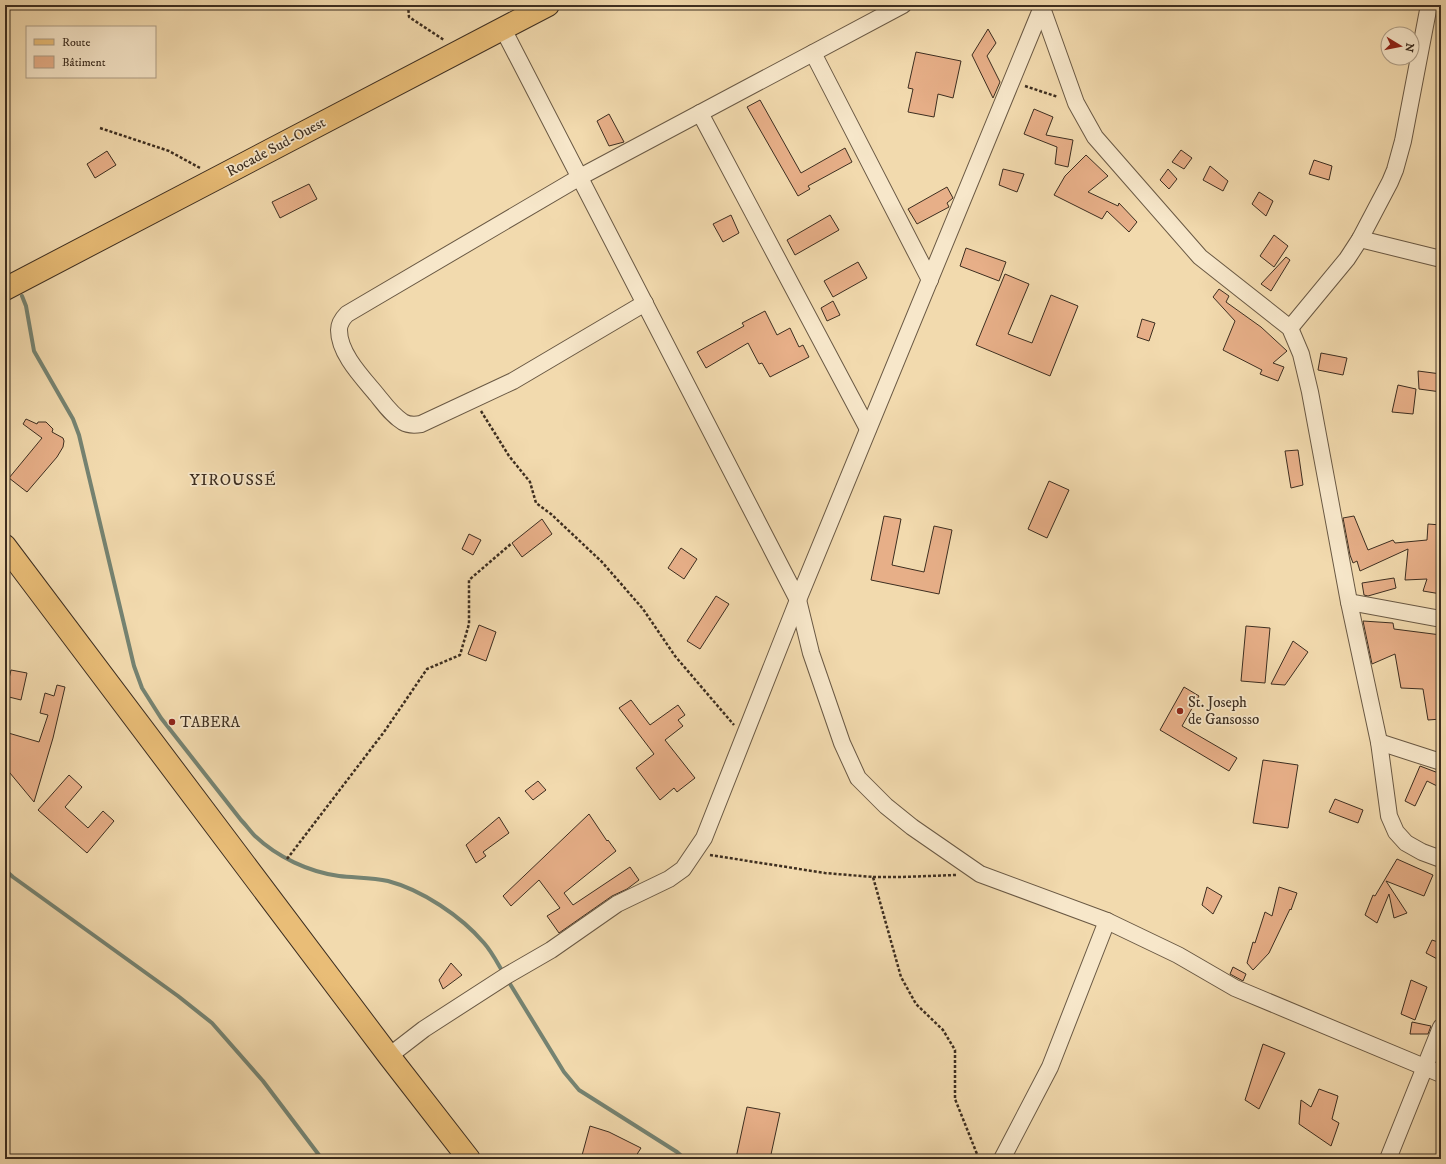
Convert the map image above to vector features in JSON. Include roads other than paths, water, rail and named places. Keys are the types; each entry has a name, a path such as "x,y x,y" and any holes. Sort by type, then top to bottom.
{"main road":[{"name":"Rocade Sud-Ouest","path":"5,289 548,5"},
{"path":"5,546 389,1056 469,1159"}],"street":[{"path":"645,303 513,381 421,424 414,425 404,423 394,415 354,367 343,348 339,329 341,321 347,314 580,176 903,5"},
{"path":"1290,328 1347,259 1360,239 1390,182 1404,141 1429,5"},
{"path":"389,1056 424,1029 506,976 551,950 617,904 669,879 683,869 695,853 711,824 798,600 1042,6"},
{"path":"1042,6 1076,103 1095,137 1200,256 1290,328 1301,354 1308,384 1349,602 1379,742 1389,816 1396,832 1406,843 1422,852 1441,859"},
{"path":"504,29 798,600 811,653 842,743 858,778 886,806 912,827 980,874 1107,921 1178,955 1235,988 1441,1074"},
{"path":"813,53 930,280"},
{"path":"700,112 868,429"},
{"path":"1360,239 1441,259"},
{"path":"1349,602 1441,619"},
{"path":"1379,742 1441,762"},
{"path":"1002,1159 1050,1067 1107,921"},
{"path":"1388,1159 1441,1027"}],"waterway":[{"path":"5,264 7,268"},
{"path":"22,296 26,306 34,351 73,419 79,435 134,666 142,688 161,718 241,820 255,836 273,851 283,857 316,871 339,876 388,881 401,885 427,897 440,905 475,933 490,950 504,974"},
{"path":"5,870 178,996 212,1023 263,1081 322,1159"},
{"path":"507,979 564,1072 579,1090 677,1152 685,1159"}],"place":[{"name":"St. Joseph de Gansosso","path":"1180,711"},
{"name":"TABERA","path":"172,722"}],"district":[{"name":"YIROUSSÉ","path":"233,480"}]}
